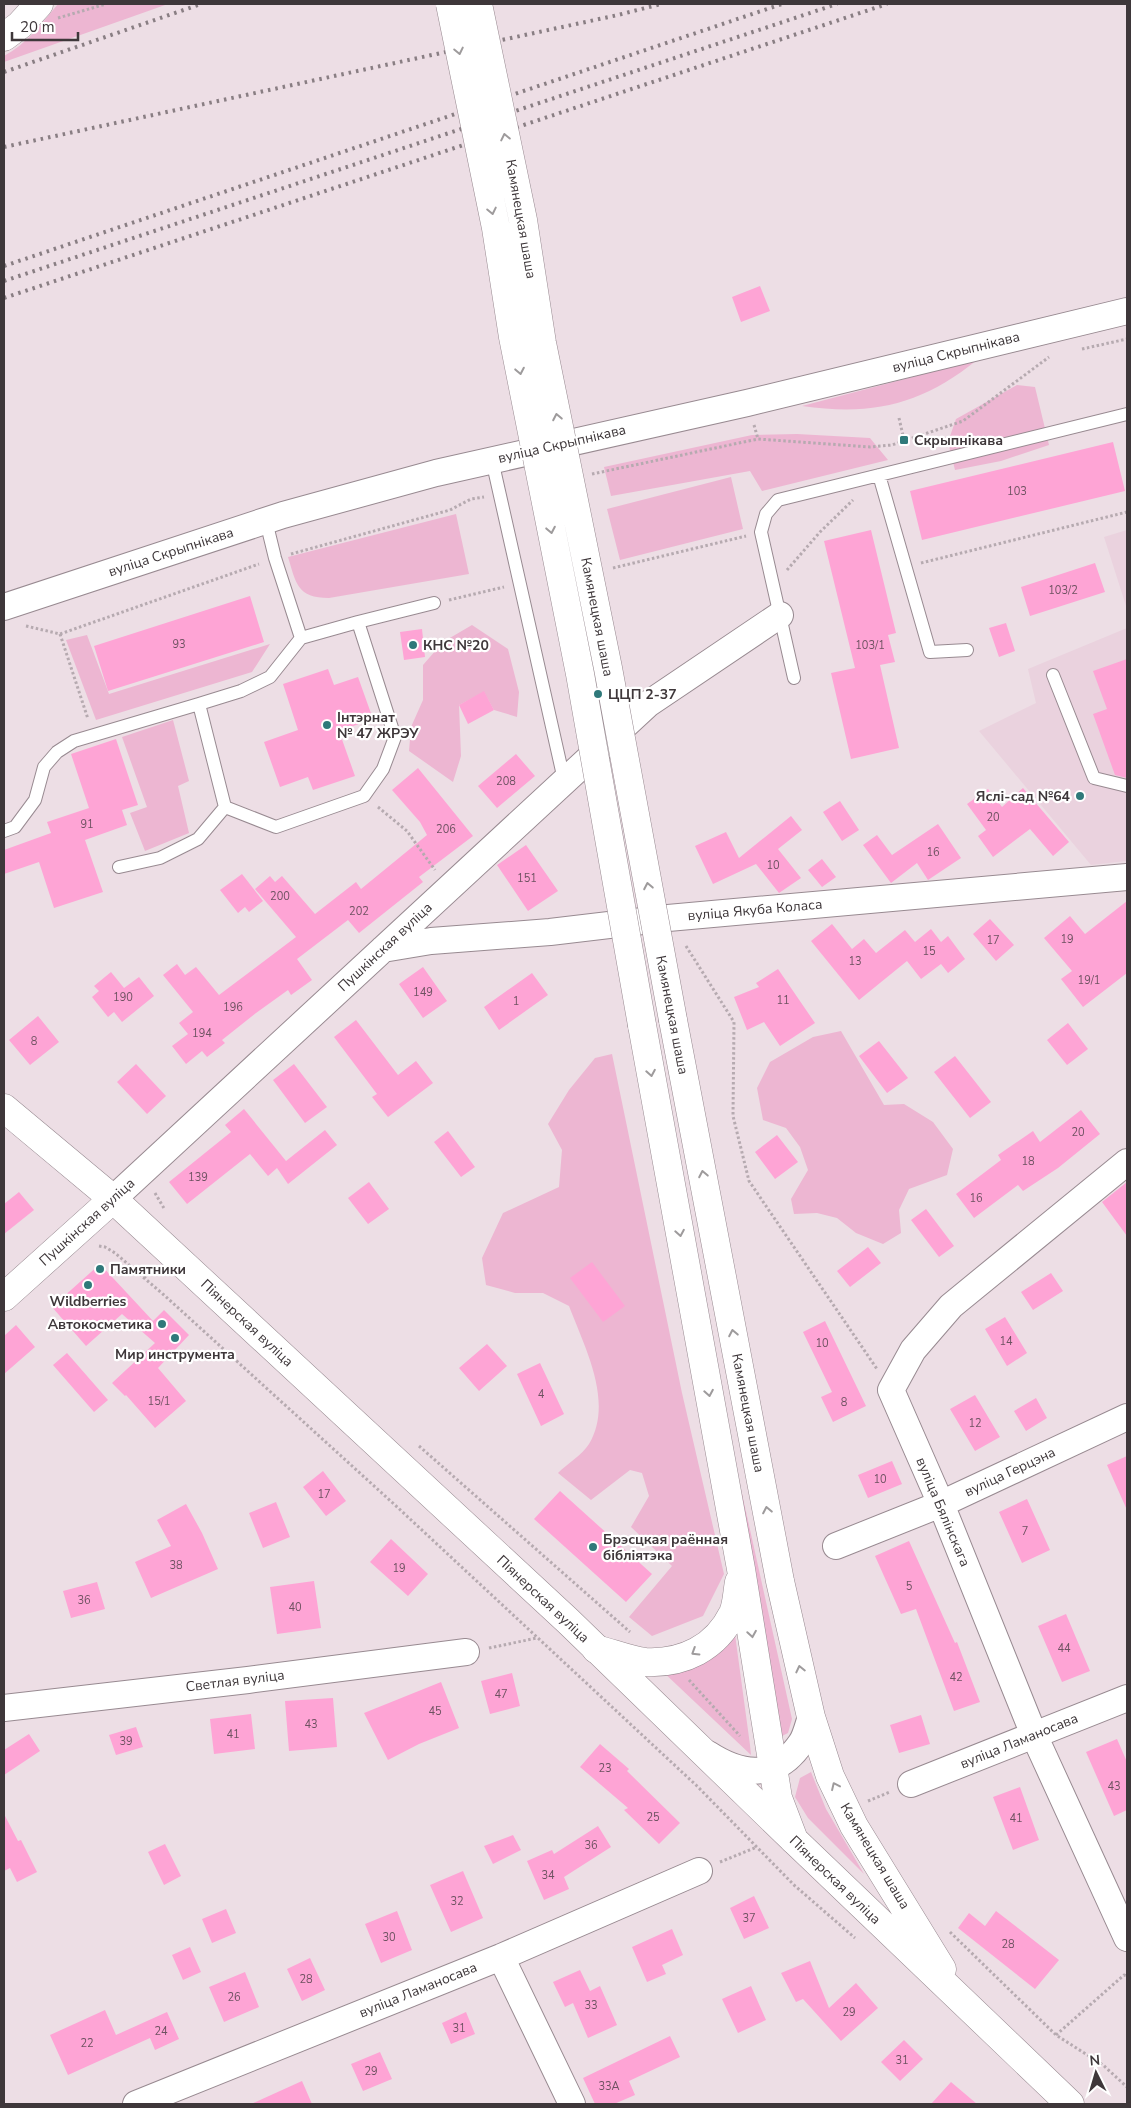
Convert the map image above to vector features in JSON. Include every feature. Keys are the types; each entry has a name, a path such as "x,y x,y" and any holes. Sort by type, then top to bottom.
{"main road":[{"name":"Камянецкая шаша","path":"450,4 496,228 513,337 580,674 741,1568 778,1798 794,1840"},
{"name":"Камянецкая шаша","path":"478,4 522,220 542,343 608,668 780,1581 811,1717 830,1776 854,1826 956,1994"},
{"path":"4,37 20,25 46,12"},
{"name":"Піянерская вуліца","path":"4,1108 113,1198 596,1649 1069,2104"},
{"name":"Пушкінская вуліца","path":"4,1297 113,1198"},
{"path":"596,1649 643,1662 679,1660 692,1655 715,1638 734,1611 741,1568"}],"street":[{"name":"вуліца Скрыпнікава","path":"4,607 266,521 436,473 754,402 1127,311"},
{"name":"Пушкінская вуліца","path":"113,1198 648,704 780,615"},
{"name":"вуліца Якуба Коласа","path":"383,949 431,941 550,932 668,918 1127,877"},
{"path":"891,1390 912,1350 951,1306 1127,1162"},
{"name":"вуліца Бялінскага","path":"891,1390 941,1504 1034,1735 1127,1938"},
{"name":"вуліца Герцэна","path":"836,1546 941,1504 1127,1417"},
{"name":"Светлая вуліца","path":"4,1708 466,1652"},
{"name":"вуліца Ламаносава","path":"911,1784 1127,1698"},
{"path":"704,1751 730,1767 763,1771 784,1761 802,1742 811,1717"},
{"name":"вуліца Ламаносава","path":"136,2104 501,1957 699,1871"},
{"path":"501,1957 572,2104"}],"lane":[{"path":"794,678 761,532 766,514 778,500 1127,414"},
{"path":"492,460 564,780"},
{"path":"879,476 930,652 967,650"},
{"path":"266,521 275,558 301,638"},
{"path":"4,831 15,827 36,800 44,767 57,752 74,741 241,691 270,677 301,638 434,603"},
{"path":"225,807 276,827 364,796 383,769 395,737 358,622"},
{"path":"1053,675 1094,778 1127,786"},
{"path":"200,704 225,807"},
{"path":"119,867 160,858 198,839 225,807"}],"path":[{"path":"46,12 106,4"},
{"path":"1074,351 1127,339"},
{"path":"586,475 758,439 870,448 892,445 963,421 1048,357 1057,355"},
{"path":"900,418 904,440"},
{"path":"773,586 820,532 879,476"},
{"path":"24,626 60,634 275,558 450,510 471,499 500,493"},
{"path":"906,566 1127,512"},
{"path":"60,634 93,734"},
{"path":"364,796 407,831 448,889"},
{"path":"668,918 734,1022 733,1116 748,1181 891,1390"},
{"path":"155,1185 154,1196 169,1214"},
{"path":"91,1246 105,1247 115,1253 164,1294 395,1505 697,1786 794,1885 855,1938"},
{"path":"417,1444 632,1634"},
{"path":"466,1652 537,1638"},
{"path":"684,1674 698,1693 740,1736"},
{"path":"861,1804 911,1784"},
{"path":"699,1871 757,1846"},
{"path":"946,1927 1056,2035 1103,2064 1127,2087"},
{"path":"1056,2035 1124,1975 1127,1976"}],"shaded area":[{"path":"58,4 168,4 4,62 4,56 27,39"},
{"path":"977,360 936,388 895,404 874,408 851,409 802,406"},
{"path":"1017,385 1035,387 1049,445 1001,461 955,470 948,442 956,419"},
{"path":"797,434 870,438 888,460 762,491 750,471 611,496 604,467 752,435"},
{"path":"731,477 743,529 620,560 607,509"},
{"path":"456,514 469,574 329,598 318,597 304,592 293,574 288,557"},
{"path":"1127,530 1127,609 1104,537"},
{"path":"472,625 508,649 519,692 517,717 494,710 484,692 459,705 461,756 453,782 409,751 411,727 423,700 423,665 443,642"},
{"name":"Яслі-сад №64","path":"1127,628 1127,861 1091,865 979,731 1036,703 1028,669"},
{"path":"87,635 109,694 270,644 252,672 96,720 66,640"},
{"path":"173,720 189,781 178,786 189,833 145,851 130,813 147,807 122,737"},
{"path":"841,1031 884,1105 904,1104 933,1122 953,1149 947,1175 909,1189 899,1210 901,1233 883,1244 856,1233 837,1218 817,1213 794,1214 791,1199 808,1170 800,1147 786,1128 763,1120 757,1088 770,1062 813,1037"},
{"path":"612,1054 682,1393 724,1574 703,1616 652,1636 629,1617 672,1566 631,1527 649,1496 642,1473 630,1470 591,1500 558,1473 589,1444 596,1428 599,1411 598,1393 589,1357 569,1306 543,1293 515,1293 486,1285 482,1258 503,1213 559,1187 562,1150 548,1124 569,1090 595,1058"},
{"path":"741,1489 792,1719 788,1733 778,1738"},
{"path":"734,1627 750,1745 751,1755 660,1669"},
{"path":"811,1772 826,1809 864,1874 808,1818 795,1797 800,1778"}],"building":[{"path":"760,286 770,311 741,322 732,297"},
{"path":"1113,442 1125,491 922,540 910,491"},
{"path":"871,530 896,633 888,635 895,662 880,665 899,748 851,759 831,673 855,668 824,541"},
{"path":"1095,563 1105,592 1030,616 1021,587"},
{"path":"250,596 264,642 108,691 94,646"},
{"path":"1006,623 1015,651 999,657 989,628"},
{"name":"КНС №20","path":"422,629 425,657 404,660 400,632"},
{"path":"1127,659 1127,778 1115,775 1093,714 1107,709 1093,671"},
{"name":"Інтэрнат № 47 ЖРЭУ","path":"328,669 334,685 358,677 373,719 339,731 355,776 313,790 308,777 280,787 264,742 298,730 283,684"},
{"path":"484,691 494,710 468,724 459,705"},
{"path":"116,739 138,805 122,810 127,825 85,840 103,892 54,908 39,862 4,874 4,850 51,833 47,822 89,808 71,754"},
{"path":"516,754 535,776 497,808 478,786"},
{"path":"418,768 473,836 419,877 423,882 359,933 348,920 297,959 312,980 291,995 288,990 256,1013 222,1040 225,1043 207,1057 202,1051 186,1064 172,1046 188,1034 179,1023 193,1012 163,975 177,964 185,975 196,967 219,995 296,937 255,889 270,876 275,882 282,876 315,914 356,882 361,889 427,835 420,822 392,790"},
{"path":"1023,788 1069,842 1053,856 1030,829 993,857 978,836 986,830 967,804 988,789 1002,807"},
{"path":"840,801 859,830 842,841 823,812"},
{"path":"791,816 802,830 778,849 801,878 779,893 756,864 713,884 695,846 726,832 739,858"},
{"path":"938,824 961,858 928,880 917,863 891,883 863,845 877,835 892,855"},
{"path":"526,845 558,891 528,911 497,865"},
{"path":"822,859 836,877 822,887 808,870"},
{"path":"242,874 263,901 249,912 245,907 238,913 220,890"},
{"path":"1127,901 1127,973 1083,1007 1061,979 1072,971 1044,938 1070,916 1085,934"},
{"path":"990,919 1014,945 996,961 973,934"},
{"path":"832,924 852,949 864,939 876,953 905,930 915,942 931,929 941,942 948,936 965,959 948,973 941,964 921,979 907,961 859,1000 811,941"},
{"path":"423,967 447,1001 423,1018 399,984"},
{"path":"778,969 815,1023 780,1046 764,1022 747,1030 734,997 759,987 756,983"},
{"path":"111,972 124,988 139,977 154,996 122,1022 114,1012 108,1017 92,997 99,991 94,986"},
{"path":"532,973 548,995 499,1030 484,1007"},
{"path":"38,1016 59,1042 30,1065 9,1040"},
{"path":"356,1020 398,1075 416,1061 433,1083 388,1117 372,1097 377,1094 334,1037"},
{"path":"1068,1023 1088,1049 1067,1065 1047,1040"},
{"path":"879,1041 908,1078 887,1093 859,1056"},
{"path":"955,1056 991,1102 970,1118 934,1072"},
{"path":"136,1064 166,1096 147,1114 117,1082"},
{"path":"294,1064 327,1107 305,1123 273,1080"},
{"path":"244,1109 286,1161 325,1130 337,1145 288,1184 277,1168 268,1176 250,1154 187,1204 169,1182 231,1132 225,1125"},
{"path":"1081,1110 1100,1134 1058,1168 1023,1191 1018,1185 974,1218 956,1194 1001,1160 998,1155 1033,1131 1040,1142"},
{"path":"448,1131 475,1167 461,1177 434,1142"},
{"path":"777,1135 798,1162 775,1179 755,1152"},
{"path":"369,1182 389,1209 368,1224 348,1198"},
{"path":"1127,1182 1127,1236 1102,1202"},
{"path":"19,1192 34,1210 4,1234 4,1204"},
{"path":"926,1209 954,1246 939,1257 911,1220"},
{"path":"868,1247 881,1263 850,1287 837,1271"},
{"path":"592,1262 625,1306 603,1322 570,1278"},
{"path":"100,1264 153,1321 164,1310 189,1335 158,1368 186,1401 155,1428 126,1395 112,1383 155,1343 122,1314 86,1346 52,1307"},
{"path":"1051,1273 1063,1291 1033,1310 1021,1292"},
{"path":"1005,1317 1027,1353 1007,1366 985,1329"},
{"path":"825,1321 866,1406 833,1422 821,1397 832,1392 803,1332"},
{"path":"16,1325 35,1347 4,1374 4,1336"},
{"path":"487,1344 507,1366 479,1391 459,1368"},
{"path":"67,1353 108,1400 94,1412 53,1365"},
{"path":"540,1363 564,1414 541,1426 517,1374"},
{"path":"975,1395 1000,1437 975,1451 950,1409"},
{"path":"1036,1398 1047,1418 1026,1431 1014,1411"},
{"path":"1127,1456 1127,1510 1107,1465"},
{"path":"892,1461 902,1484 868,1498 858,1475"},
{"path":"323,1471 346,1501 326,1516 303,1487"},
{"name":"Брэсцкая раённая бібліятэка","path":"560,1491 652,1574 626,1602 534,1519"},
{"path":"1027,1499 1050,1550 1022,1563 999,1512"},
{"path":"276,1502 290,1537 263,1548 249,1513"},
{"path":"186,1504 202,1533 218,1569 151,1598 135,1562 171,1546 157,1520"},
{"path":"391,1539 428,1574 408,1596 370,1562"},
{"path":"909,1541 955,1643 957,1642 980,1702 954,1711 916,1609 901,1614 875,1556"},
{"path":"314,1581 321,1628 277,1634 270,1587"},
{"path":"97,1582 105,1609 71,1618 63,1591"},
{"path":"1066,1614 1090,1671 1062,1682 1038,1626"},
{"path":"512,1673 520,1706 490,1714 481,1681"},
{"path":"441,1682 459,1728 419,1744 388,1760 364,1713"},
{"path":"333,1698 337,1747 289,1751 285,1701"},
{"path":"251,1714 255,1749 214,1754 210,1719"},
{"path":"921,1715 930,1744 899,1753 890,1725"},
{"path":"136,1727 143,1747 116,1755 109,1735"},
{"path":"29,1734 40,1751 4,1775 4,1750"},
{"path":"1117,1739 1127,1762 1127,1810 1114,1816 1086,1752"},
{"path":"600,1744 629,1769 627,1771 680,1823 659,1844 624,1810 628,1808 580,1767"},
{"path":"1020,1787 1039,1840 1013,1850 993,1797"},
{"path":"4,1814 18,1841 21,1840 37,1872 17,1882 10,1868 4,1871"},
{"path":"598,1826 611,1847 564,1877 569,1889 544,1900 527,1861 552,1850 554,1854"},
{"path":"513,1835 521,1850 493,1864 484,1846"},
{"path":"165,1844 181,1876 164,1885 148,1852"},
{"path":"463,1871 483,1918 451,1932 430,1885"},
{"path":"754,1896 769,1928 744,1939 730,1908"},
{"path":"226,1909 236,1933 212,1943 202,1919"},
{"path":"397,1911 412,1950 381,1963 365,1924"},
{"path":"996,1911 1059,1960 1035,1989 958,1928 969,1913 985,1926"},
{"path":"672,1929 683,1955 662,1965 666,1974 647,1982 632,1947"},
{"path":"190,1947 201,1972 183,1980 172,1955"},
{"path":"310,1958 325,1990 302,2001 287,1969"},
{"path":"810,1961 829,2008 856,1983 878,2008 841,2041 803,1999 796,2002 781,1973"},
{"path":"580,1970 590,1991 600,1986 617,2025 588,2038 573,2003 565,2007 553,1982"},
{"path":"245,1972 259,2007 224,2022 209,1987"},
{"path":"751,1986 766,2020 738,2033 722,1999"},
{"path":"105,2010 116,2035 167,2012 179,2039 155,2050 150,2038 68,2075 50,2035"},
{"path":"466,2012 475,2034 451,2044 442,2023"},
{"path":"670,2036 680,2057 629,2081 635,2095 614,2104 595,2104 583,2078"},
{"path":"904,2040 923,2059 900,2081 881,2062"},
{"path":"380,2052 392,2079 363,2091 351,2064"},
{"path":"302,2081 312,2104 251,2104"},
{"path":"951,2082 977,2104 931,2104"}],"railway":[{"path":"4,72 201,4"},
{"path":"4,147 618,15 661,4"},
{"path":"4,266 782,4"},
{"path":"4,281 837,4"},
{"path":"4,298 887,4"}],"place":[{"name":"Скрыпнікава","path":"904,440"},
{"name":"КНС №20","path":"413,645"},
{"name":"ЦЦП 2-37","path":"598,694"},
{"name":"Інтэрнат № 47 ЖРЭУ","path":"327,725"},
{"name":"Яслі-сад №64","path":"1080,796"},
{"name":"Памятники","path":"100,1269"},
{"name":"Wildberries","path":"88,1285"},
{"name":"Автокосметика","path":"162,1324"},
{"name":"Мир инструмента","path":"175,1338"},
{"name":"Брэсцкая раённая бібліятэка","path":"593,1547"}]}
